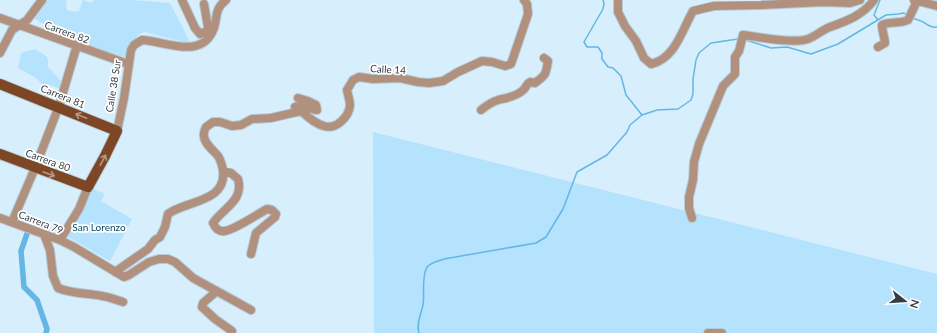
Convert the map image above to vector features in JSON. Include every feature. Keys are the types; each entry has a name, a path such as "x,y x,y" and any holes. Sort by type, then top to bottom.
{"main road":[{"name":"Carrera 81","path":"0,84 117,131"},
{"name":"Calle 38 Sur","path":"88,187 117,131"},
{"name":"Carrera 80","path":"0,154 88,187"}],"street":[{"path":"0,53 12,30 27,20 42,0"},
{"path":"182,0 195,28 200,34 207,31 210,33"},
{"path":"210,33 214,27 217,9 226,0"},
{"name":"Calle 14","path":"293,112 301,111 317,124 331,127 339,124 348,113 350,104 347,90 350,83 359,77 373,79 400,78 429,83 443,81 482,61 505,66 510,64 528,14 527,4 524,0"},
{"path":"618,0 618,12 625,26 636,41 644,58 650,64 659,62 671,51 694,11 714,6 823,2 850,3 860,0"},
{"path":"692,218 689,208 689,197 693,180 694,162 699,144 723,86 734,74 735,57 739,51 743,34 789,40 808,39 829,28 847,22 857,16 874,0"},
{"path":"878,47 886,42 883,36 882,25 901,22 909,17 917,1 937,6"},
{"path":"204,4 210,33"},
{"name":"Carrera 82","path":"0,18 128,64"},
{"name":"Calle 38 Sur","path":"117,131 124,98 128,64 131,50 134,45 142,40 188,48 203,43 210,33"},
{"path":"12,222 35,168 58,107 77,45"},
{"path":"481,110 497,100 511,97 522,91 530,82 535,83 540,80 546,74 548,61 544,58"},
{"path":"251,310 193,278 175,262 168,259 159,259 149,262 124,277 115,272 148,249 155,240 160,237 165,227 168,214 173,209 199,201 216,192 221,186 223,170 218,156 205,140 203,135 206,127 213,122 220,122 232,126 252,119 284,116 293,112 295,107 299,106 317,110 316,105 298,98"},
{"path":"223,170 231,173 238,179 239,191 236,199 213,223 217,230 223,232 233,228 267,209 272,210 276,214 272,221 256,233 251,254"},
{"name":"Calle 38 Sur","path":"60,240 79,209 88,187"},
{"name":"Carrera 79","path":"0,218 60,240 115,272"},
{"path":"46,234 45,237 50,250 53,276 58,288 67,292 103,296 124,302"},
{"path":"217,291 203,302 202,307 232,332"},
{"path":"708,333 722,333"}],"green space":[{"path":"48,0 66,0 67,10 75,12 79,11 83,0 92,3 94,0 131,0 170,3 191,44 145,32 135,39 128,58 48,34 47,26 33,18"},
{"path":"35,49 46,56 48,60 48,67 61,81 65,80 61,89 50,85 43,85 36,78 18,68 21,53"},
{"path":"373,132 937,274 937,333 374,333"},
{"name":"San Lorenzo","path":"91,188 105,194 101,201 132,219 110,261 65,235"}],"waterway":[{"path":"603,0 603,9 584,42 587,47 598,47 602,53 602,59 608,67 613,68 621,76 626,95 642,115"},
{"path":"878,20 874,15 880,0"},
{"path":"746,40 771,48 787,47 811,54 838,44 886,15 904,13 907,15"},
{"path":"912,18 932,27 937,27"},
{"path":"419,333 418,323 424,300 424,276 429,265 444,259 536,243 546,237 563,209 577,172 607,155 627,132 630,125 642,115 657,110 678,109 691,100 693,94 693,79 696,60 699,53 711,43 738,39"},
{"path":"28,231 21,251 24,287 37,300 47,329 46,333"}]}
